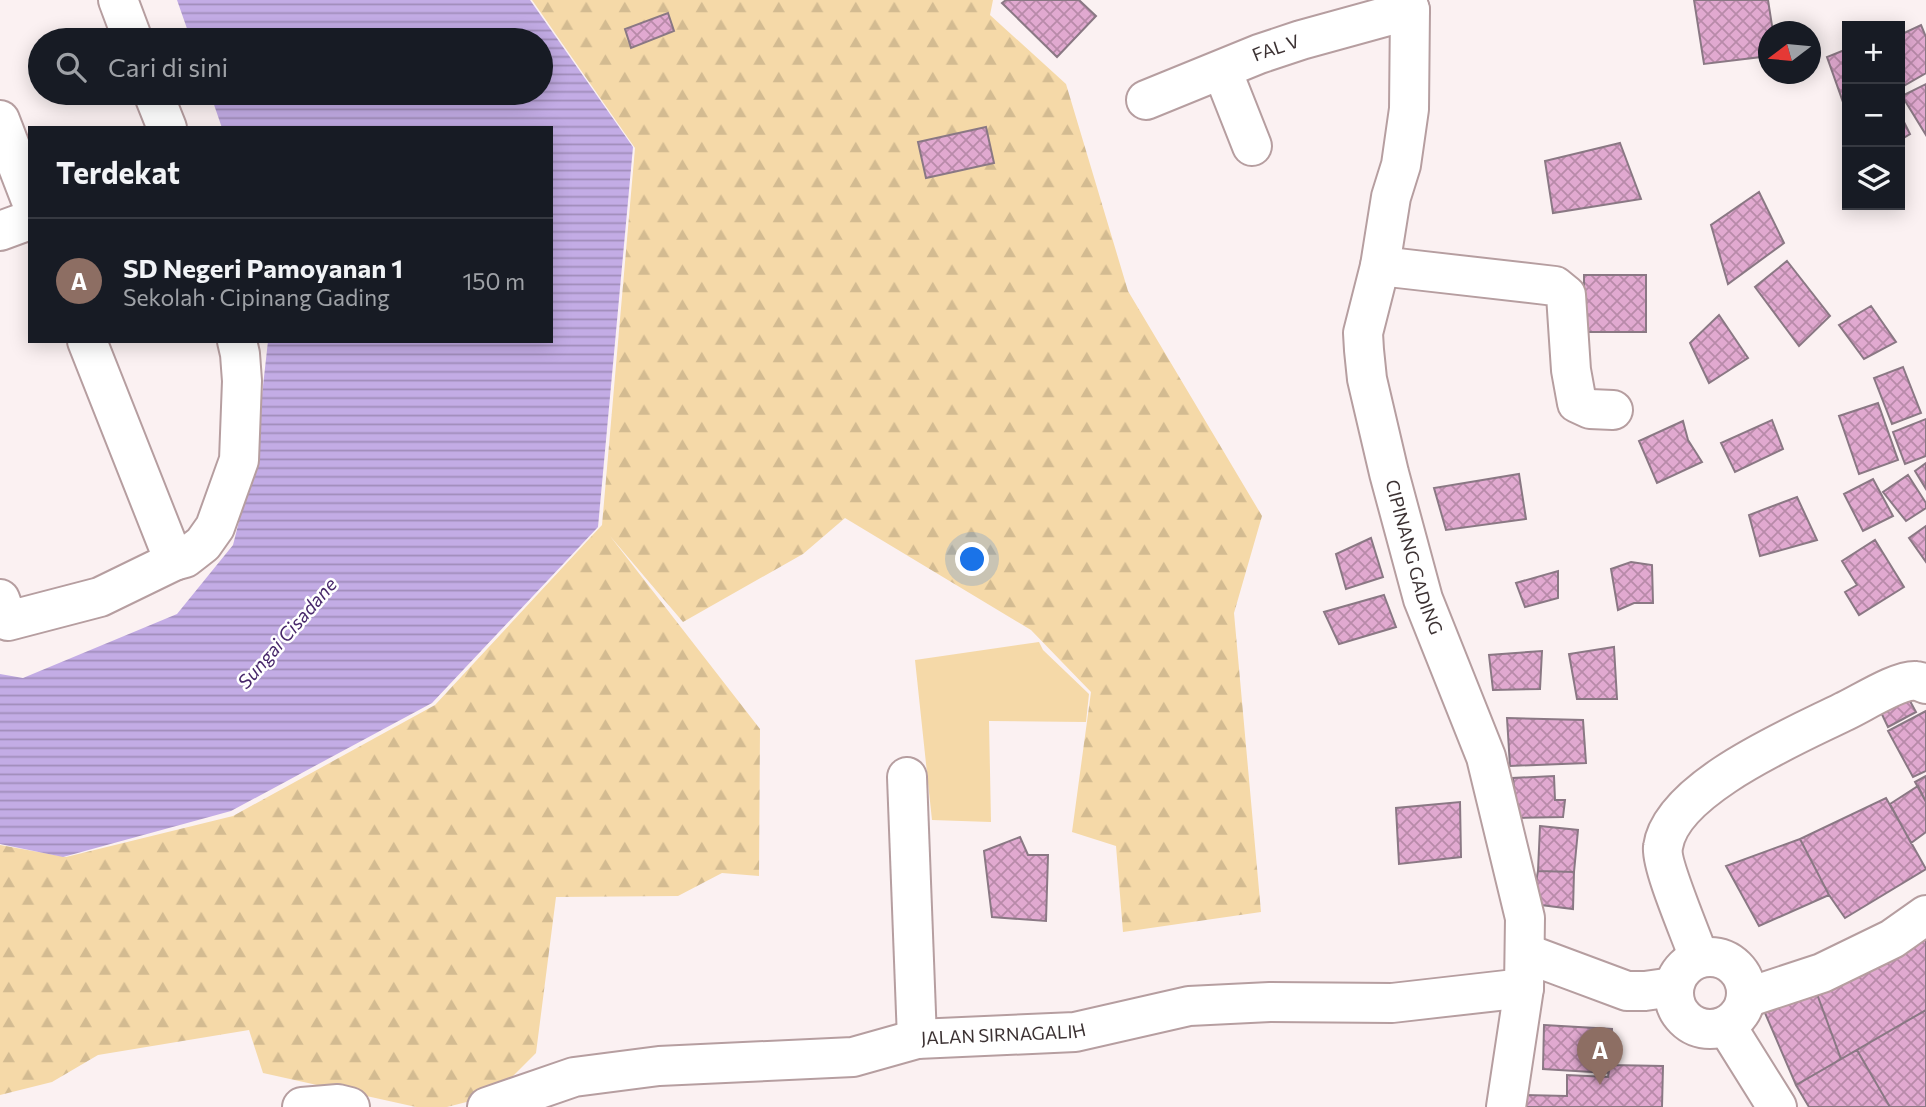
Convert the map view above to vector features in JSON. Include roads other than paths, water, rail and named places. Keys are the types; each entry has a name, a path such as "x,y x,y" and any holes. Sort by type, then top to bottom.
{"street":[{"path":"118,0 128,28"},
{"name":"FAL V","path":"1146,100 1259,54 1409,5"},
{"name":"CIPINANG GADING","path":"1409,5 1409,109 1401,165 1391,197 1380,266 1363,333 1367,379 1423,598 1486,757 1525,918 1524,971 1507,1107"},
{"path":"1222,70 1252,146"},
{"path":"158,105 166,126"},
{"path":"0,120 16,179"},
{"path":"0,231 28,221"},
{"path":"1380,266 1555,286 1566,295 1571,370 1577,402 1590,409 1613,410"},
{"path":"88,343 174,561"},
{"path":"3,614 100,597 185,558 203,544 215,527 239,460 242,381 237,343"},
{"path":"1699,958 1665,866 1662,848 1673,822 1712,783 1731,769 1887,689 1914,680 1926,684"},
{"path":"906,777 917,1039"},
{"path":"1777,1107 1736,1012 1745,984 1739,971 1727,961 1714,956 1699,958 1682,969 1673,987 1676,1007 1688,1023 1707,1030 1736,1012 1892,939 1926,915"},
{"path":"1524,971 1627,990 1644,991 1673,987"},
{"name":"JALAN SIRNAGALIH","path":"487,1107 574,1077 659,1066 853,1057 917,1039 1075,1032 1189,1006 1270,1002 1392,1003 1524,971"},
{"path":"302,1107 338,1104 350,1107"}],"water":[{"path":"177,0 530,0 550,28 187,28"},
{"name":"Sungai Cisadane","path":"553,33 633,147 598,527 432,703 231,811 63,857 0,844 0,674 23,678 177,614 233,545 255,458 268,343 553,343 553,126 221,126 214,105 553,105"}],"place":[{"name":"SD Negeri Pamoyanan 1","path":"1600,1085"}]}
